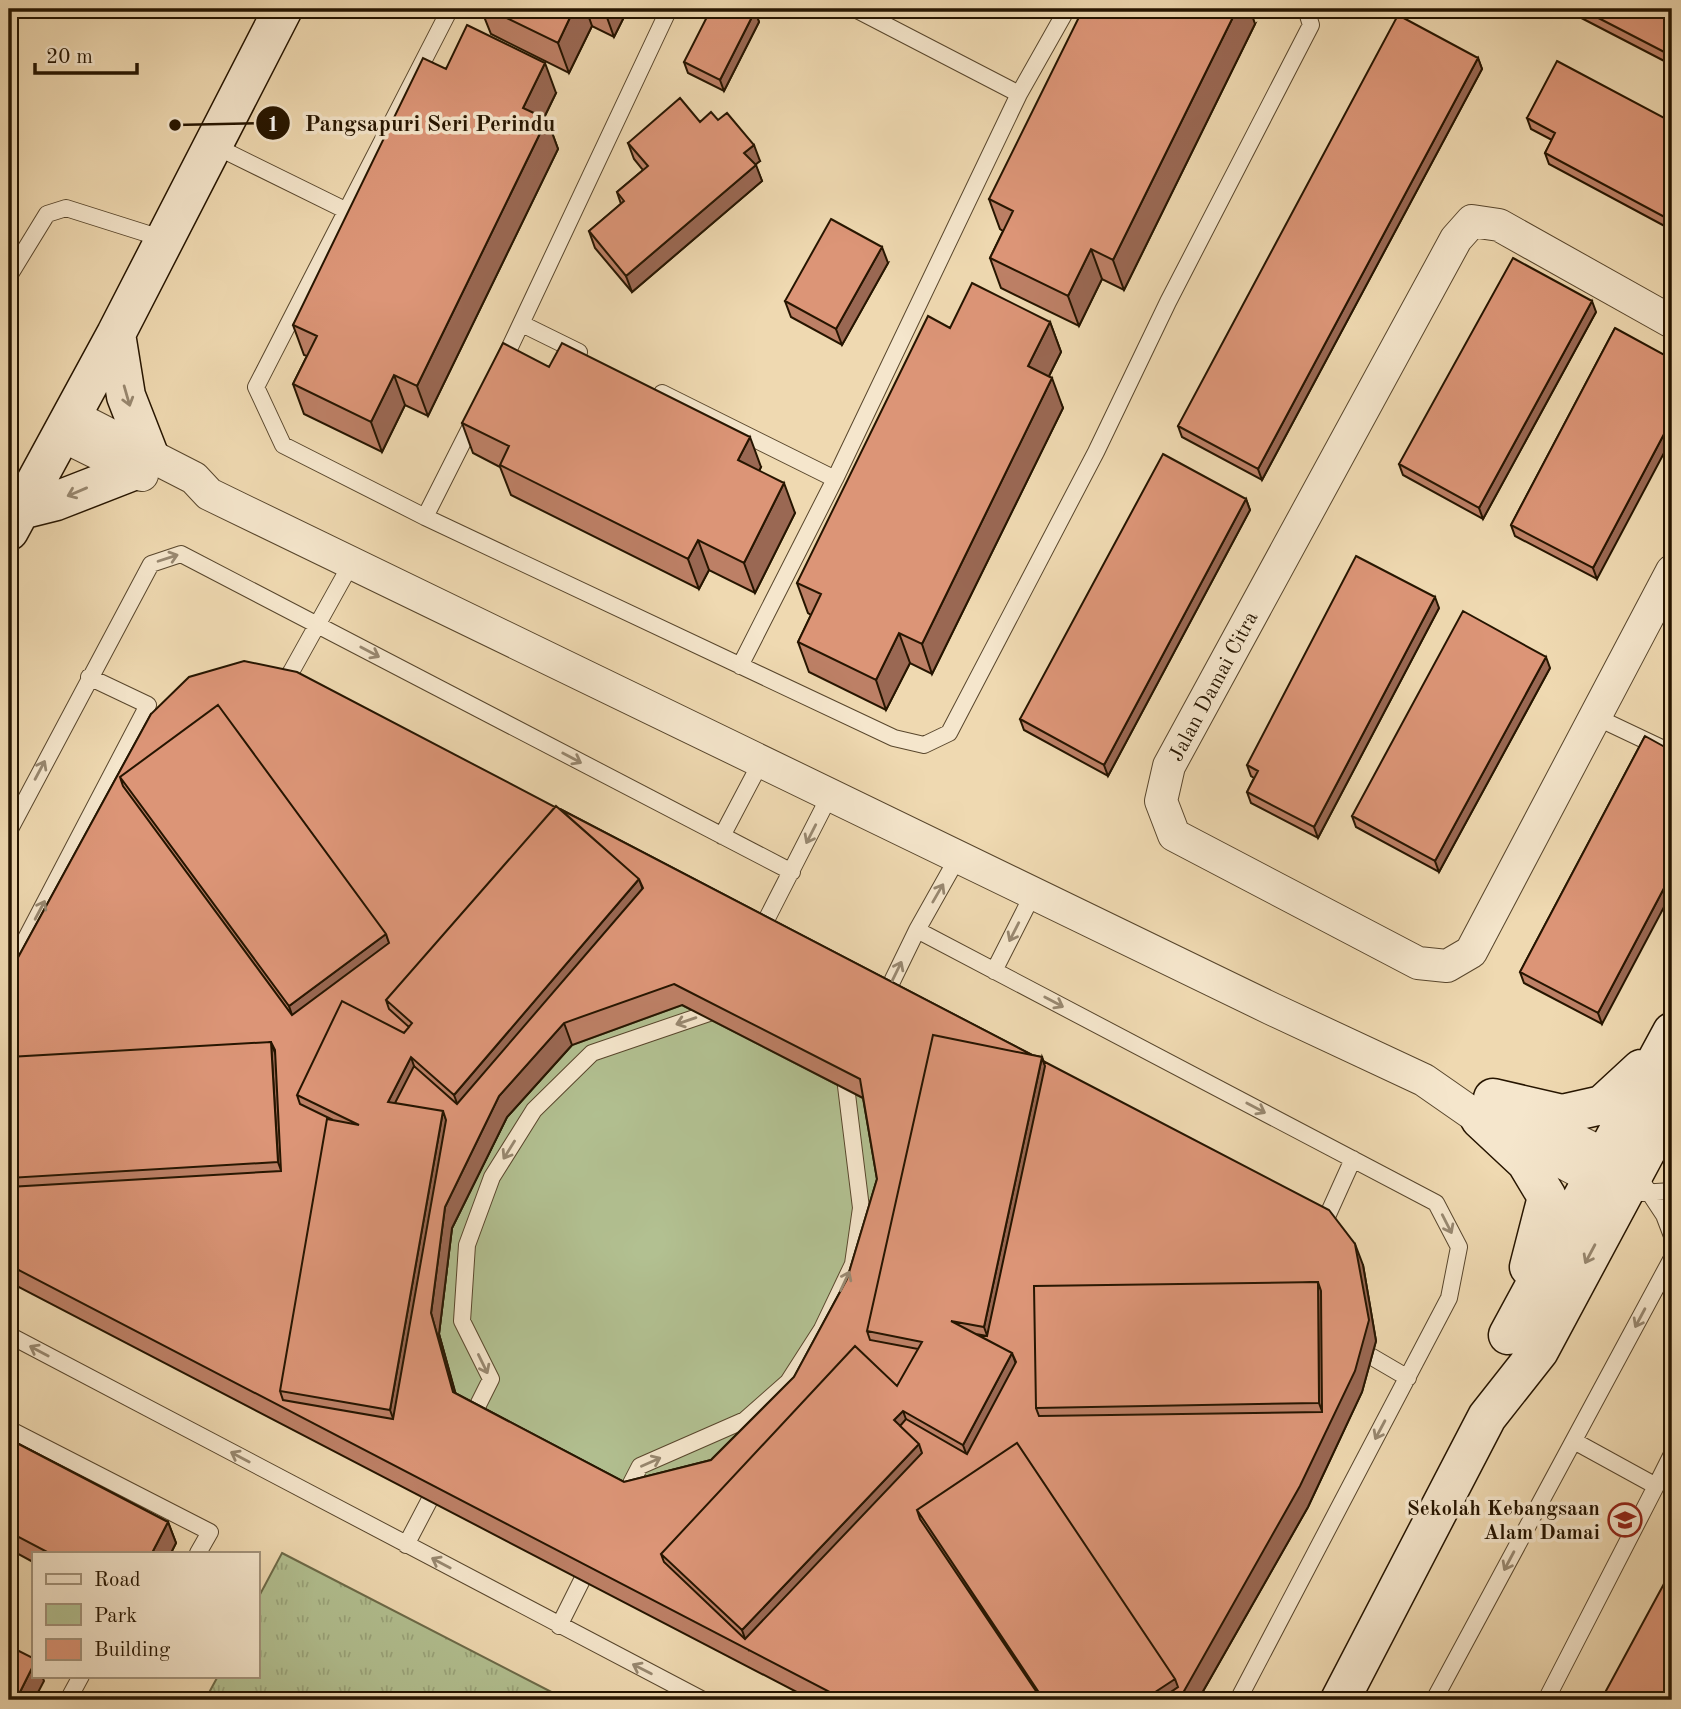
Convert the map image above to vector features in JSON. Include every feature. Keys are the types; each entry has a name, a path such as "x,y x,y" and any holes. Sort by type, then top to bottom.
{"street":[{"path":"14,521 116,334 283,9"},
{"name":"Jalan Damai Citra","path":"1672,322 1499,225 1472,221 1456,239 1169,766 1161,801 1174,835 1418,963 1447,966 1471,952 1672,571"},
{"path":"116,334 141,463"},
{"path":"66,425 141,463 194,478 209,494 351,564 1033,894 1487,1108 1621,1178"},
{"path":"14,521 141,463"},
{"path":"1487,1108 1562,1114 1602,1105 1668,1040"},
{"path":"1340,1700 1487,1417 1539,1351 1621,1178 1668,1040"},
{"path":"1508,1335 1672,1103"},
{"path":"1487,1108 1526,1162 1547,1197 1487,1417"}],"lane":[{"path":"450,9 345,210 257,387 283,445 425,517 740,666 894,738 924,745 949,733 1096,452 1168,302 1311,25 1306,9"},
{"path":"425,517 522,324 669,9"},
{"path":"855,9 1019,94"},
{"path":"740,666 835,479 1019,94 1066,9"},
{"path":"212,145 345,210"},
{"path":"11,266 47,214 66,208 164,239"},
{"path":"522,324 597,361"},
{"path":"648,386 835,479"},
{"path":"9,831 151,564 181,554 792,872"},
{"path":"268,702 292,672 351,564"},
{"path":"9,971 154,707 89,677"},
{"path":"1596,717 1672,753"},
{"path":"722,836 761,762"},
{"path":"749,953 830,795"},
{"path":"875,1016 917,930 958,857"},
{"path":"994,971 1033,894"},
{"path":"917,930 1436,1203 1459,1247 1449,1298 1238,1700"},
{"path":"461,1439 491,1380 462,1321 467,1245 492,1178 534,1110 592,1054 718,1010 730,987"},
{"path":"615,1515 640,1466 745,1420 788,1382 822,1329 853,1264 861,1208 845,1078 857,1054"},
{"path":"1315,1242 1353,1159"},
{"path":"1621,1178 1672,1191"},
{"path":"1621,1178 1664,1215 1672,1236"},
{"path":"1434,1700 1672,1258"},
{"path":"1343,1331 1348,1343 1408,1378"},
{"path":"9,1335 703,1700"},
{"path":"9,1429 210,1532 199,1552"},
{"path":"1574,1441 1656,1486"},
{"path":"1546,1700 1672,1454"},
{"path":"406,1545 449,1462"},
{"path":"559,1626 596,1552"},
{"path":"68,1700 80,1678"}],"green space":[{"path":"682,1005 867,1100 885,1200 855,1301 719,1481 632,1503 461,1413 439,1334 452,1228 507,1117 572,1045"},
{"path":"282,1553 567,1700 205,1700 217,1678 259,1678 259,1596"}],"building":[{"path":"488,9 574,9 558,43"},
{"path":"711,9 755,11 720,80 684,62"},
{"path":"1083,9 1237,9 1113,260 1091,249 1068,296 990,258 1013,211 989,199"},
{"path":"1581,9 1672,9 1672,56"},
{"path":"1398,15 1478,58 1258,469 1178,426"},
{"path":"467,25 545,63 523,108 547,119 417,386 394,375 371,422 293,384 317,336 293,325 423,58 446,69"},
{"path":"1557,61 1672,122 1672,221 1545,153 1555,133 1527,118"},
{"path":"680,98 700,122 711,112 718,120 727,113 754,145 744,153 756,165 626,276 589,231 624,201 617,192 648,166 628,143"},
{"path":"831,219 882,247 836,329 785,301"},
{"path":"1513,258 1592,301 1479,508 1399,464"},
{"path":"972,283 1050,322 1028,366 1052,378 922,644 899,633 876,680 798,642 821,594 797,583 928,316 950,328"},
{"path":"1615,328 1672,359 1672,419 1593,568 1511,525"},
{"path":"503,343 549,367 562,343 750,437 738,460 784,483 744,563 698,540 688,559 500,465 509,446 462,423"},
{"path":"1163,454 1246,499 1104,765 1020,719"},
{"path":"1356,556 1435,597 1314,827 1247,792 1258,771 1247,765"},
{"path":"1463,611 1546,657 1435,861 1352,816"},
{"path":"244,661 297,672 555,807 386,1000 389,1009 409,1027 404,1033 342,1001 297,1095 300,1104 333,1120 327,1119 280,1391 283,1400 393,1419 446,1120 443,1111 395,1103 414,1066 457,1104 643,888 639,879 560,809 1032,1055 933,1035 867,1331 870,1340 918,1349 897,1386 855,1346 661,1554 664,1562 745,1639 922,1453 919,1444 900,1426 906,1419 967,1454 1016,1362 1012,1353 976,1334 987,1336 1045,1066 1043,1061 1329,1210 1355,1244 1369,1320 1355,1371 1300,1486 1179,1700 1159,1700 1178,1687 1175,1679 1017,1443 917,1510 920,1519 1042,1700 845,1700 9,1265 9,1187 281,1171 275,1050 271,1042 9,1057 9,974 151,714 189,677","holes":["218,705 386,934 389,943 292,1015 123,786 120,777","674,984 860,1079 877,1179 847,1279 794,1377 711,1460 624,1482 453,1392 431,1313 445,1207 499,1096 564,1023","1318,1282 1321,1291 1322,1412 1039,1416 1036,1408 1034,1286"]},
{"path":"1672,694 1672,712 1665,708"},
{"path":"218,705 386,934 289,1006 120,777"},
{"path":"1645,736 1672,751 1672,873 1598,1013 1520,972"},
{"path":"556,806 639,879 454,1095 411,1057 388,1102 443,1111 390,1410 280,1391 327,1119 359,1125 297,1095 342,1001 404,1033 412,1023 386,1000"},
{"path":"933,1035 1042,1057 984,1327 951,1321 1012,1353 963,1445 903,1411 894,1420 919,1444 742,1630 661,1554 855,1346 897,1386 922,1342 867,1331"},
{"path":"271,1042 278,1162 9,1178 9,1057"},
{"path":"1318,1282 1319,1403 1036,1408 1034,1286"},
{"path":"9,1439 168,1522 153,1552 47,1552 9,1532"},
{"path":"1017,1443 1175,1679 1143,1700 1044,1700 917,1510"},
{"path":"1672,1569 1671,1700 1601,1700"},
{"path":"9,1646 32,1658 32,1668 16,1700 9,1700"}],"place":[{"name":"Pangsapuri Seri Perindu","path":"175,125"},
{"name":"Sekolah Kebangsaan Alam Damai","path":"1625,1520"}]}
